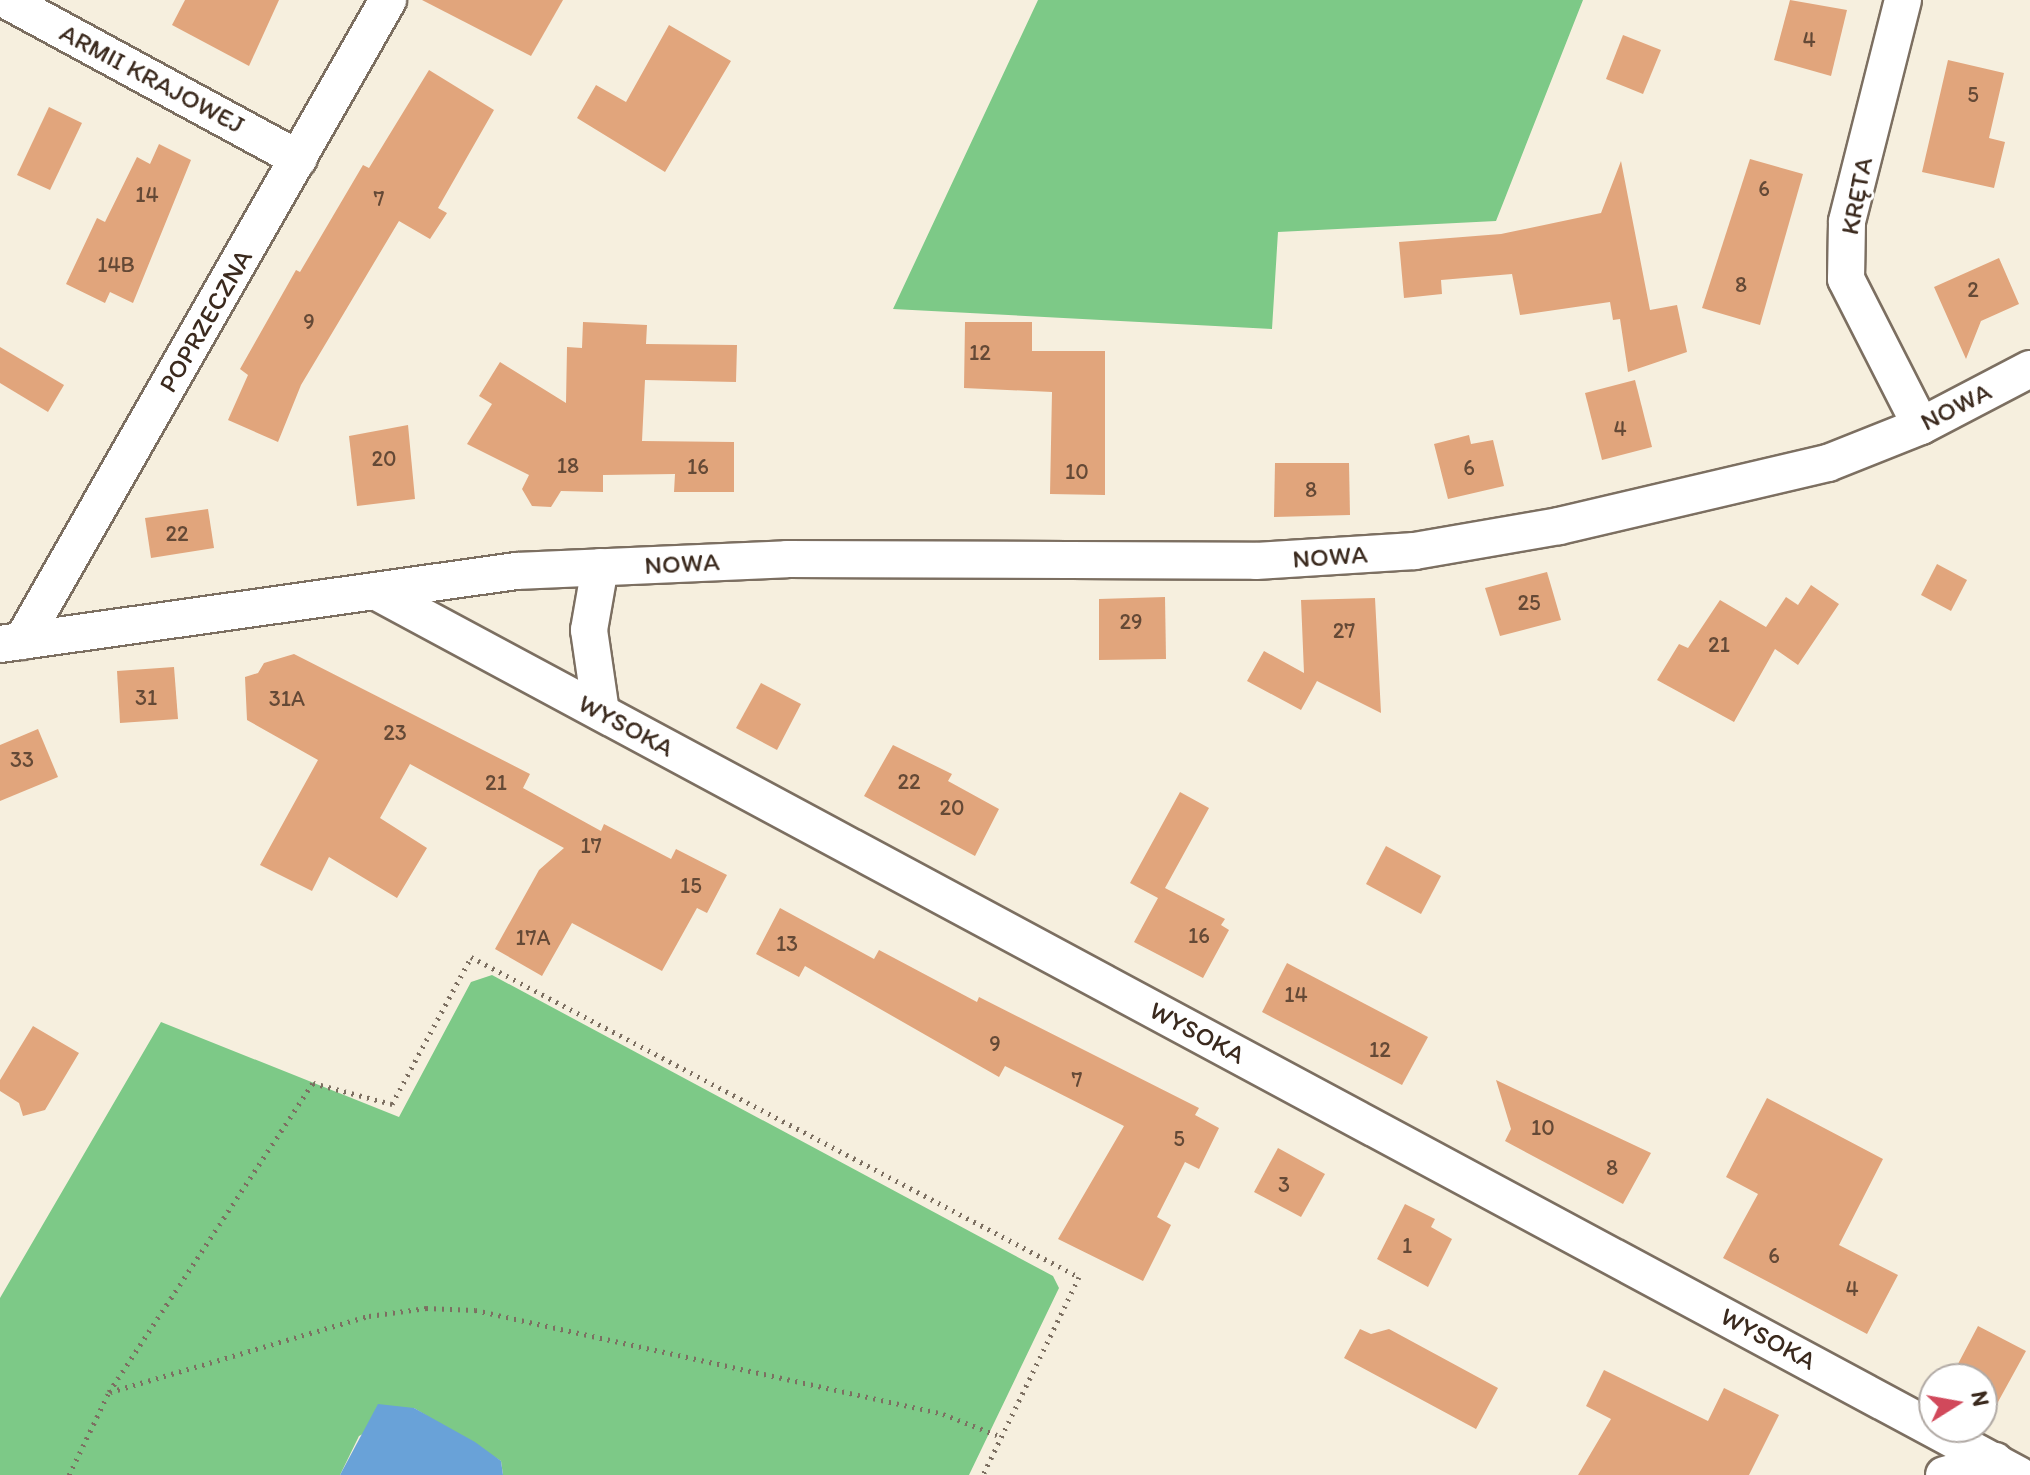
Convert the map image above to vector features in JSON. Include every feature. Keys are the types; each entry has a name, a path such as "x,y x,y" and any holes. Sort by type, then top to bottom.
{"street":[{"name":"ARMII KRAJOWEJ","path":"6,0 299,159"},
{"name":"POPRZECZNA","path":"11,642 299,159 388,0"},
{"name":"KRĘTA","path":"1903,0 1847,222 1846,279 1921,426"},
{"name":"NOWA","path":"11,642 516,571 787,559 1256,561 1415,551 1559,526 1828,463 1921,426 2030,369"},
{"path":"600,567 589,630 601,712"},
{"name":"WYSOKA","path":"375,591 2007,1468"},
{"path":"1944,1475 2007,1468"}],"path":[{"path":"69,1475 109,1392 313,1083 392,1104 471,957 1079,1277 998,1436 983,1475"},
{"path":"109,1392 369,1316 426,1308 475,1310 913,1408 998,1436"}],"green space":[{"path":"1038,0 1583,0 1496,221 1278,232 1272,329 893,309"},
{"path":"492,975 1053,1276 1059,1288 969,1475 503,1475 501,1461 414,1408 359,1436 340,1475 0,1475 0,1298 161,1022 399,1117 471,982"}],"water":[{"path":"378,1404 414,1408 475,1442 501,1461 503,1475 340,1475"}],"building":[{"path":"185,0 279,0 249,66 172,25"},
{"path":"422,0 563,0 531,56"},
{"path":"1790,0 1847,10 1831,76 1774,60"},
{"path":"669,25 731,61 665,172 577,118 596,85 626,102"},
{"path":"1623,35 1661,50 1643,94 1606,79"},
{"path":"1948,60 2004,73 1989,138 2005,142 1994,188 1922,172"},
{"path":"429,70 494,110 438,208 447,213 430,239 399,221 301,385 278,442 228,420 248,375 240,369 296,270 300,272 363,165 369,168"},
{"path":"49,107 82,123 50,190 17,175"},
{"path":"159,144 191,160 133,303 110,292 105,303 66,284 97,218 105,222 137,157 150,164"},
{"path":"1750,159 1803,174 1760,325 1702,308"},
{"path":"1621,161 1650,310 1677,305 1687,352 1628,372 1620,319 1613,320 1610,302 1520,315 1512,274 1441,280 1442,294 1404,298 1399,242 1501,234 1601,213"},
{"path":"1999,258 2019,304 1981,321 1966,359 1934,287"},
{"path":"583,322 647,325 646,344 737,345 736,382 645,380 642,441 734,442 734,492 674,492 675,474 603,475 603,492 561,491 551,507 532,506 522,489 529,475 467,444 492,404 479,396 500,362 566,403 567,347 582,348"},
{"path":"965,322 1032,322 1032,351 1105,351 1105,495 1050,494 1052,392 964,388"},
{"path":"0,347 64,385 48,412 0,383"},
{"path":"1635,380 1652,447 1602,460 1585,393"},
{"path":"408,425 415,499 357,506 349,436"},
{"path":"1469,435 1471,444 1493,440 1504,486 1448,499 1434,444"},
{"path":"1275,463 1349,463 1350,515 1274,517"},
{"path":"208,509 214,548 151,558 145,518"},
{"path":"1937,564 1967,580 1951,611 1921,595"},
{"path":"1547,572 1561,620 1500,636 1485,588"},
{"path":"1811,585 1839,604 1798,665 1775,649 1734,722 1657,680 1679,644 1688,648 1720,600 1766,627 1786,597 1798,605"},
{"path":"1165,597 1166,659 1099,660 1099,599"},
{"path":"1375,598 1381,713 1317,681 1301,710 1247,681 1264,651 1304,673 1301,600"},
{"path":"294,654 530,774 523,788 601,831 604,824 671,859 676,849 727,875 707,913 697,908 662,971 572,923 542,976 495,949 539,870 564,848 410,764 380,818 427,848 397,898 329,857 312,891 260,865 318,760 247,720 245,677 258,673 264,663"},
{"path":"174,667 178,719 120,723 117,671"},
{"path":"761,683 801,704 777,750 736,728"},
{"path":"38,729 58,777 0,801 0,745"},
{"path":"893,745 952,774 948,781 999,809 975,856 864,796"},
{"path":"1180,792 1209,808 1165,888 1225,919 1221,925 1229,930 1203,978 1134,942 1158,898 1130,883"},
{"path":"1386,846 1441,876 1421,914 1366,884"},
{"path":"780,908 874,959 879,950 977,1002 979,997 1199,1108 1195,1115 1219,1128 1199,1169 1185,1162 1157,1217 1171,1225 1143,1281 1058,1239 1124,1126 1005,1066 999,1077 805,966 799,977 756,954"},
{"path":"1287,963 1428,1037 1402,1085 1262,1012"},
{"path":"33,1026 79,1053 45,1110 23,1116 19,1103 0,1091 0,1080"},
{"path":"1496,1080 1651,1153 1623,1204 1505,1141 1511,1129"},
{"path":"1767,1098 1883,1159 1839,1245 1898,1275 1867,1334 1723,1258 1758,1194 1726,1177"},
{"path":"1278,1148 1325,1174 1301,1217 1254,1192"},
{"path":"1405,1204 1435,1219 1431,1227 1452,1239 1428,1287 1377,1259"},
{"path":"1978,1326 2026,1351 1998,1402 1998,1363 1958,1363"},
{"path":"1360,1329 1371,1334 1389,1329 1498,1388 1476,1429 1344,1358"},
{"path":"1604,1370 1708,1421 1724,1388 1779,1415 1749,1475 1578,1475 1611,1419 1586,1406"}]}
